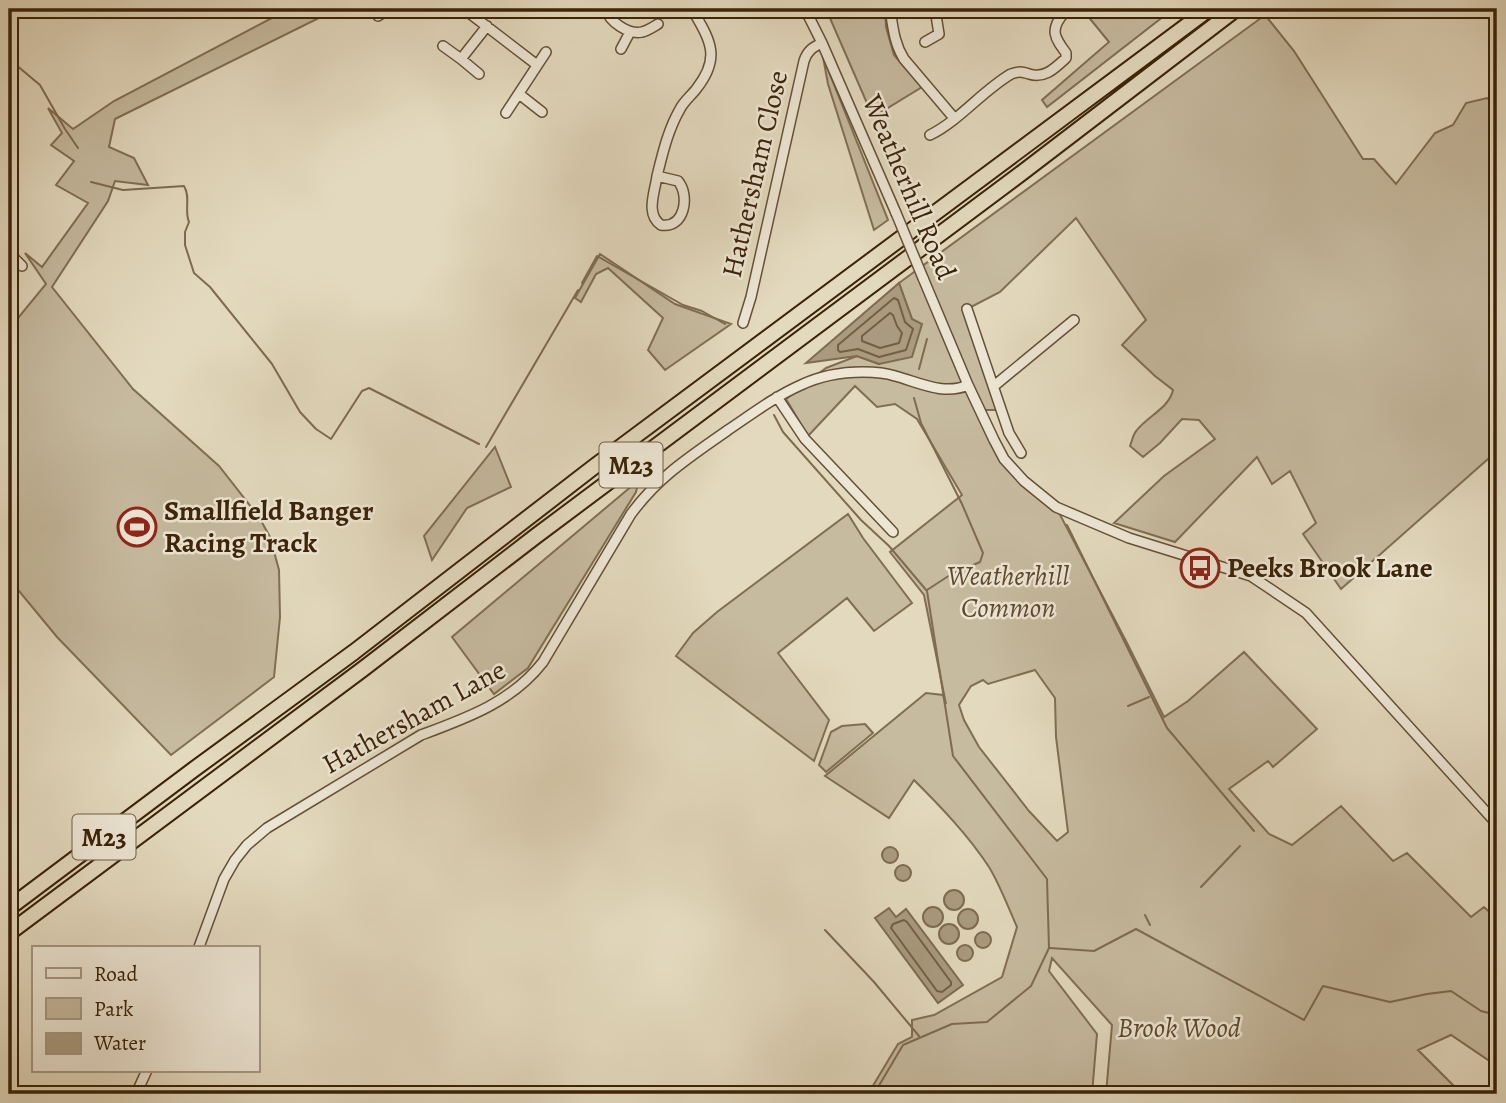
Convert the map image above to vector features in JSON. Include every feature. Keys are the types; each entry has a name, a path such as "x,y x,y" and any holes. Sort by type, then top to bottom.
{"highway":[{"name":"M23","path":"9,908 354,652 595,466 1209,9"},
{"name":"M23","path":"9,933 1236,9"}],"street":[{"path":"378,16 389,9"},
{"path":"606,9 608,15 630,32 642,32 658,24"},
{"path":"657,176 678,181 684,191 680,216 673,225 661,225 652,217 657,176 666,138 681,106 698,86 711,63 709,40 692,9"},
{"name":"Weatherhill Road","path":"805,9 896,213 968,385 1004,459 1024,481 1056,507 1129,538 1251,576 1306,613 1497,824"},
{"path":"890,9 894,35 904,59 954,118"},
{"path":"925,42 939,34 935,9"},
{"path":"469,10 537,65"},
{"path":"930,135 943,128 1011,74 1018,71 1032,75 1049,73 1066,58 1055,30 1064,13"},
{"path":"461,59 486,26"},
{"path":"621,49 630,32"},
{"name":"Hathersham Close","path":"743,323 804,61 806,54 822,43"},
{"path":"443,46 480,74"},
{"path":"506,113 546,52"},
{"path":"519,94 542,112"},
{"path":"9,253 22,266"},
{"path":"967,309 1009,433 1021,453"},
{"path":"994,386 1074,320"},
{"name":"Hathersham Lane","path":"199,946 224,879 247,845 267,828 421,735 498,702 531,678 631,514 657,482 678,466 777,397 804,384 836,374 864,372 893,375 946,389 968,385"},
{"path":"777,397 805,439 892,532"},
{"path":"994,440 1009,433"},
{"path":"136,1094 146,1072"}],"green space":[{"name":"Smallfield Banger Racing Track","path":"289,9 337,9 115,119 109,147 134,158 148,185 115,181 108,201 52,287 133,389 219,466 259,517 270,537 279,570 280,617 274,677 171,755 57,637 9,579 9,326 46,284 25,253 42,267 88,203 56,185 74,161 51,145 62,133 48,108 73,129 114,101"},
{"path":"826,9 885,9 886,27 894,55 922,87 873,117"},
{"path":"1082,9 1173,9 1047,107 1042,100 1109,42"},
{"path":"1265,15 1294,51 1363,159 1374,159 1396,184 1435,133 1453,125 1466,103 1487,98 1497,106 1497,451 1341,589 1303,534 1316,523 1290,471 1272,484 1257,457 1175,542 1114,523 1164,476 1215,439 1199,420 1182,419 1143,457 1130,446 1136,432 1163,407 1173,390 1122,345 1146,320 1076,218 1000,292 967,309 1001,410 981,410 1004,459 1056,507 1164,717 1188,701 1244,652 1317,729 1273,767 1268,761 1229,789 1269,834 1292,845 1341,806 1393,861 1407,853 1471,917 1484,907 1497,919 1497,1066 1451,1035 1418,1050 1462,1094 1106,1094 1112,1025 1052,958 1049,971 1097,1034 1092,1094 868,1094 898,1044 912,1037 912,1020 934,1015 1002,977 1017,927 997,881 981,855 914,780 889,818 825,776 926,693 943,695 946,704 924,595 890,552 962,495 917,419 895,404 877,407 855,386 808,436 786,399 826,368 857,356 879,364 912,319 899,283","holes":["1035,670 1055,698 1056,737 1068,832 1057,841 1029,811 979,747 959,705 971,686 983,680 988,684"]},
{"path":"823,57 888,220 874,230 828,84"},
{"path":"600,254 675,304 731,324 665,370 648,350 663,318 608,268 596,274 581,302 575,298"},
{"path":"495,447 511,487 467,508 432,560 424,536"},
{"path":"639,480 636,492 528,668 494,694 452,637"},
{"path":"848,514 912,603 874,631 847,598 778,653 829,720 814,761 676,656 693,633 717,612"},
{"path":"865,724 873,733 826,772 819,765 831,732 842,726"}],"water":[{"path":"899,283 912,319 922,324 912,357 879,364 857,356 806,363"},
{"path":"890,847 896,849 896,861 890,863 884,861 882,855 884,849"},
{"path":"903,865 909,867 909,879 903,881 897,879 895,873 897,867"},
{"path":"954,890 961,893 964,900 961,907 954,910 947,907 944,900 947,893"},
{"path":"929,907 937,907 943,917 937,927 929,927 923,921 923,913"},
{"path":"889,908 896,917 906,909 963,985 938,1003 875,918"},
{"path":"968,909 975,912 978,919 975,926 968,929 961,926 958,919 961,912"},
{"path":"949,924 956,927 959,934 956,941 949,944 942,941 939,934 942,927"},
{"path":"980,932 986,932 991,940 989,946 980,948 975,943 975,937"},
{"path":"962,945 968,945 973,953 971,959 962,961 957,956 957,950"}],"waterway":[{"path":"9,59 40,85 78,148"},
{"path":"91,182 123,190 184,186 189,222 185,232 185,245 194,273 210,287 272,364 300,412 316,429 331,439 362,391 369,388 479,444"},
{"path":"582,283 597,256 683,305 702,311 725,324"},
{"path":"486,447 578,290"},
{"path":"919,369 927,339"},
{"path":"914,398 921,423 962,504 983,553 980,562 950,575 927,590"},
{"path":"774,415 783,432 927,591 953,756 1047,879 1049,948 1031,986 987,1022 952,1024 903,1045 874,1094"},
{"path":"1067,525 1167,728 1254,831"},
{"path":"1128,706 1149,697"},
{"path":"1201,887 1240,846"},
{"path":"1145,915 1150,925"},
{"path":"1050,948 1094,951 1136,929 1304,1020 1323,986 1390,1002 1451,991 1481,1011 1497,1015"},
{"path":"825,930 874,982 919,1036"}],"place":[{"name":"Smallfield Banger Racing Track","path":"137,527"},
{"name":"Peeks Brook Lane","path":"1200,568"}],"park label":[{"name":"Weatherhill Common","path":"1008,592"},
{"name":"Brook Wood","path":"1179,1028"}]}
